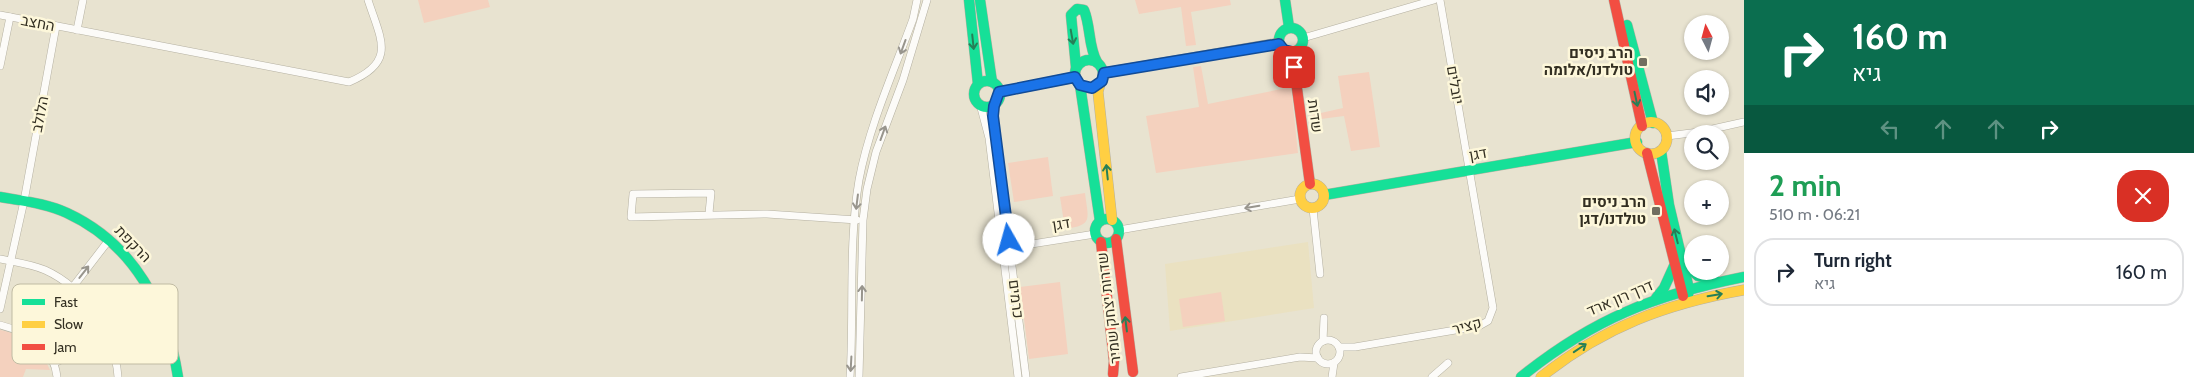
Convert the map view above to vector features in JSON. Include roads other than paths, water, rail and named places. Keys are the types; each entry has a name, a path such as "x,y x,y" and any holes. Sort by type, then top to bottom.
{"street":[{"path":"77,30 83,0"},
{"name":"החצב","path":"0,15 349,82 363,76 376,66 382,53 382,42 368,0"},
{"path":"850,377 854,220 867,145 913,19 917,0"},
{"path":"859,377 863,220 876,152 903,80 927,0"},
{"path":"969,0 978,84 974,93 980,104 989,106 996,103 999,92"},
{"path":"980,0 992,82 999,92"},
{"path":"1285,0 1289,27"},
{"path":"1303,38 1434,0"},
{"name":"יובלים","path":"1440,0 1470,171"},
{"path":"1614,0 1642,126"},
{"path":"1620,0 1653,123"},
{"path":"1100,221 1077,77 1070,15 1077,10 1084,10 1087,16 1092,49 1104,73"},
{"path":"0,66 10,17"},
{"name":"הלולב","path":"0,309 24,201 56,26"},
{"path":"1289,27 1297,29 1303,38 1299,49 1292,52 1284,50 1279,44 1280,33 1289,27"},
{"path":"1104,73 1279,44"},
{"name":"שדות","path":"1292,52 1310,184"},
{"path":"1077,77 1086,60 1097,62"},
{"path":"1104,73 1098,92 1112,220 1118,234"},
{"path":"999,92 1077,77"},
{"path":"1077,77 1088,88 1100,84"},
{"path":"978,84 985,81 992,82"},
{"name":"כרמים","path":"996,103 993,116 1018,377"},
{"name":"כרמים","path":"980,104 989,138 1026,377"},
{"path":"1667,136 1699,132 1744,122"},
{"path":"1653,123 1662,127 1667,136 1666,144 1660,151 1647,153 1642,151 1636,142 1636,133 1642,126 1653,123"},
{"name":"דגן","path":"1324,195 1636,142"},
{"path":"1656,298 1678,263 1660,151"},
{"path":"1647,153 1687,300"},
{"name":"קציר","path":"1340,346 1355,347 1479,326 1488,321 1493,308 1470,171"},
{"path":"1310,184 1320,186 1324,195 1322,204 1313,209 1304,206 1300,199 1302,189 1310,184"},
{"path":"709,213 711,193 633,194 631,217 709,213 767,214 863,220"},
{"name":"הרקפת","path":"0,197 66,212 95,228 109,240 148,284"},
{"path":"1112,220 1100,221 1095,227 1098,238 1108,244 1118,234 1300,199"},
{"path":"1313,209 1320,274"},
{"name":"שדרות יצחק שמיר","path":"1118,234 1135,375"},
{"name":"דגן","path":"1006,248 1098,238"},
{"name":"שדרות יצחק שמיר","path":"1098,238 1114,361 1112,376"},
{"path":"75,284 109,240"},
{"path":"0,259 45,270 66,284"},
{"path":"1678,263 1696,275 1719,282"},
{"name":"דרך רון ארד","path":"1521,377 1545,356 1599,321 1656,298 1744,277"},
{"name":"דרך רון ארד","path":"1541,377 1584,345 1650,312 1687,300 1744,290"},
{"path":"1300,357 1317,349 1323,341 1324,322 1332,340 1340,346 1340,356 1334,363 1331,377"},
{"path":"1323,341 1332,340"},
{"name":"קציר","path":"1340,356 1355,347"},
{"path":"1317,349 1318,358"},
{"path":"1180,377 1300,357 1318,358 1325,364 1331,377"},
{"path":"1432,377 1448,362"},
{"path":"1325,364 1334,363"},
{"path":"54,364 57,377"},
{"path":"114,364 118,377"},
{"name":"הרקפת","path":"177,364 178,377"},
{"path":"1112,376 1125,370 1135,375"}],"place":[{"name":"הרב ניסים טולדנו/אלומה","path":"1643,62"},
{"name":"הרב ניסים טולדנו/דגן","path":"1656,211"}]}
